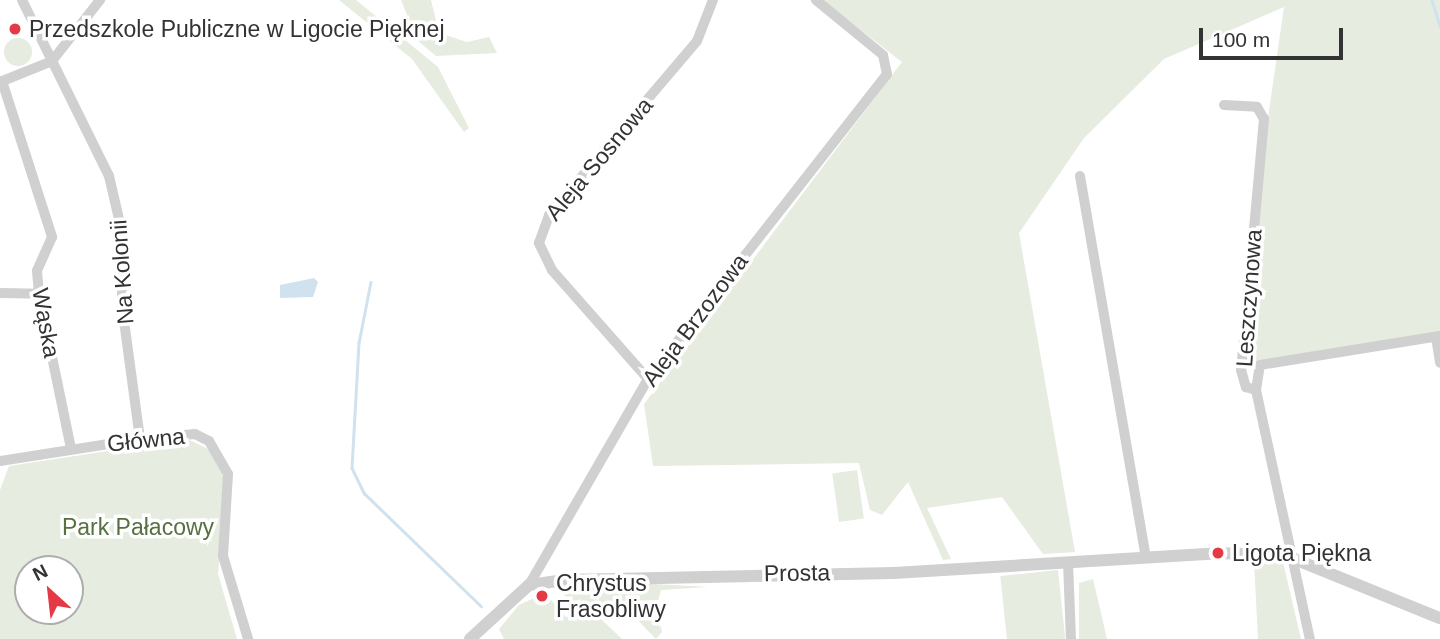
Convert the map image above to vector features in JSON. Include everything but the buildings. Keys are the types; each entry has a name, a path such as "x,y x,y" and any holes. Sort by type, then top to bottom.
{"street":[{"name":"Na Kolonii","path":"22,0 52,61 72,91 118,212 122,306 140,439"},
{"path":"1,82 52,61 100,0"},
{"name":"Aleja Sosnowa","path":"648,379 552,271 539,243 549,215 697,41 713,0"},
{"name":"Aleja Brzozowa","path":"529,585 648,379 887,74 883,55 816,0"},
{"name":"Wąska","path":"1,82 52,237 37,271 39,294 71,449"},
{"name":"Leszczynowa","path":"1224,105 1257,107 1264,119 1241,370 1246,387 1256,390 1287,556 1310,639"},
{"path":"1080,176 1146,557"},
{"path":"0,293 39,294"},
{"path":"1256,390 1260,365 1438,337 1440,363"},
{"name":"Główna","path":"0,461 140,439 195,434 220,454 230,491 223,556 248,639"},
{"name":"Prosta","path":"529,585 1146,557 1287,556 1440,618"},
{"path":"1068,562 1071,639"},
{"path":"470,639 529,585"}],"green space":[{"path":"339,0 356,0 438,67 469,128 464,132 412,59"},
{"path":"401,0 431,0 439,33 467,42 489,37 497,53 436,56 417,40"},
{"path":"822,0 1440,0 1440,333 1248,365 1255,208 1284,7 1164,59 1084,138 1019,233 1075,552 1043,554 1002,497 927,508 951,559 943,560 908,482 882,515 870,510 859,463 653,466 644,404 902,62"},
{"path":"18,38 28,42 32,52 28,62 18,66 8,62 4,52 8,42"},
{"name":"Park Pałacowy","path":"187,439 211,450 221,465 226,494 218,574 237,639 0,639 0,490 9,466"},
{"path":"857,470 864,519 839,522 832,473"},
{"path":"1254,561 1283,562 1301,639 1258,639"},
{"path":"1058,570 1065,639 1007,639 1000,576"},
{"path":"1093,579 1107,639 1079,639 1079,583"},
{"path":"636,583 708,587 661,590 656,608 662,632 656,639 626,608 584,613 565,600 564,587"},
{"path":"545,593 566,617 599,617 622,639 504,639 499,629 519,605"}],"water":[{"path":"314,278 318,282 313,297 280,298 280,285"}],"waterway":[{"path":"1432,0 1440,26"},
{"path":"371,282 359,343 352,468 364,493 481,606"}],"place":[{"name":"Przedszkole Publiczne w Ligocie Pięknej","path":"15,29"},
{"name":"Ligota Piękna","path":"1218,553"},
{"name":"Chrystus Frasobliwy","path":"542,596"}]}
